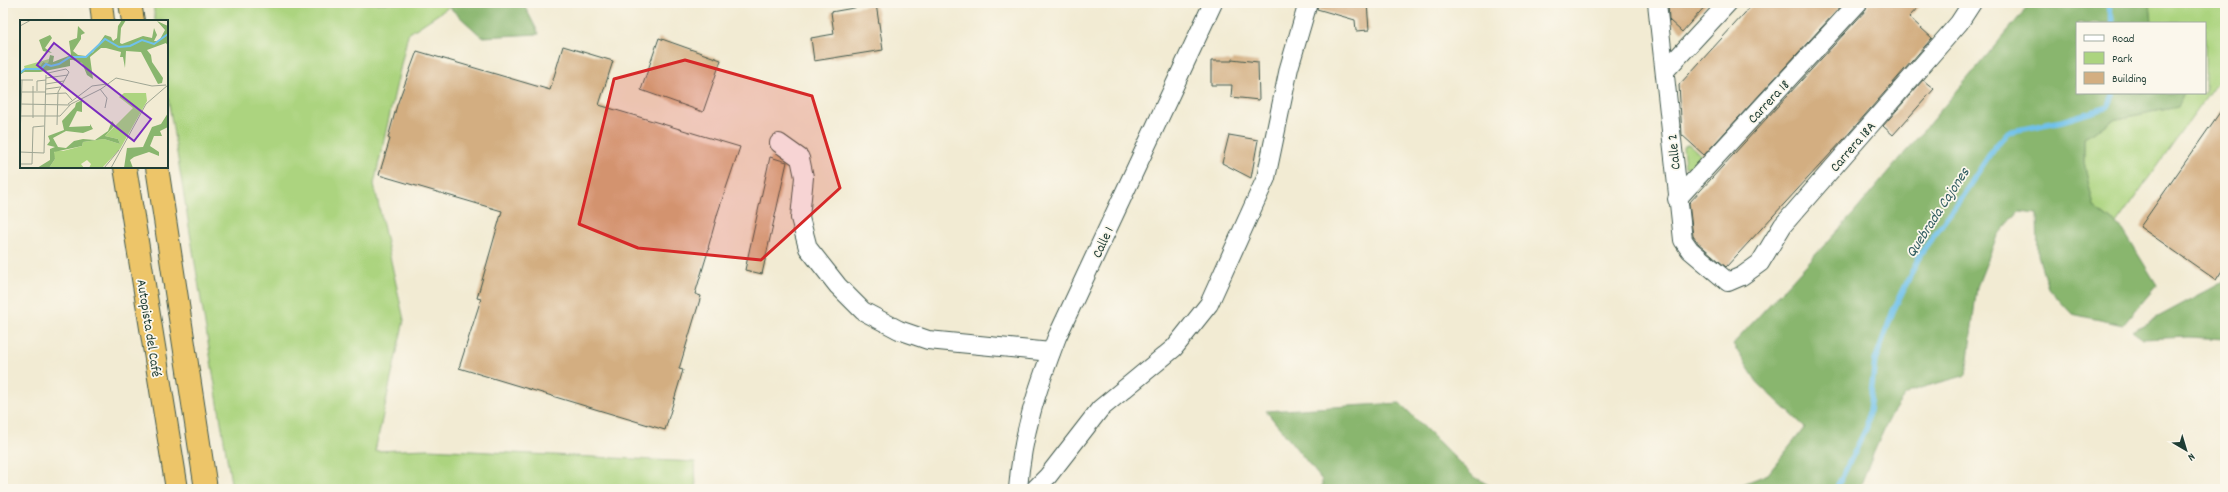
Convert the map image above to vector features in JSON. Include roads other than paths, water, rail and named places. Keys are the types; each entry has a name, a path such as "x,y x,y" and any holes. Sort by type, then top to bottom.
{"highway":[{"path":"101,3 104,20"},
{"path":"130,3 133,20"},
{"name":"Autopista del Café","path":"125,168 176,489"},
{"path":"157,168 206,489"}],"street":[{"name":"Calle 1","path":"1018,489 1021,454 1030,413 1051,352 1213,3"},
{"name":"Calle 2","path":"1657,3 1677,199 1683,240 1690,250 1728,282"},
{"path":"1665,71 1728,3"},
{"name":"Carrera 18","path":"1677,199 1858,3"},
{"name":"Carrera 18A","path":"1728,282 1742,276 1760,263 1783,225 1959,23 1972,3"},
{"path":"1035,489 1048,476 1100,409 1174,348 1209,304 1266,178 1289,68 1308,4"},
{"path":"779,143 800,158 804,177 800,218 808,248 838,286 863,311 899,330 928,340 1051,352"}],"waterway":[{"name":"Quebrada Cajones","path":"2108,3 2113,22"},
{"name":"Quebrada Cajones","path":"1836,489 1867,427 1875,361 1893,311 1921,253 1959,201 1994,148 2008,132 2062,121 2108,107 2114,94"}]}
